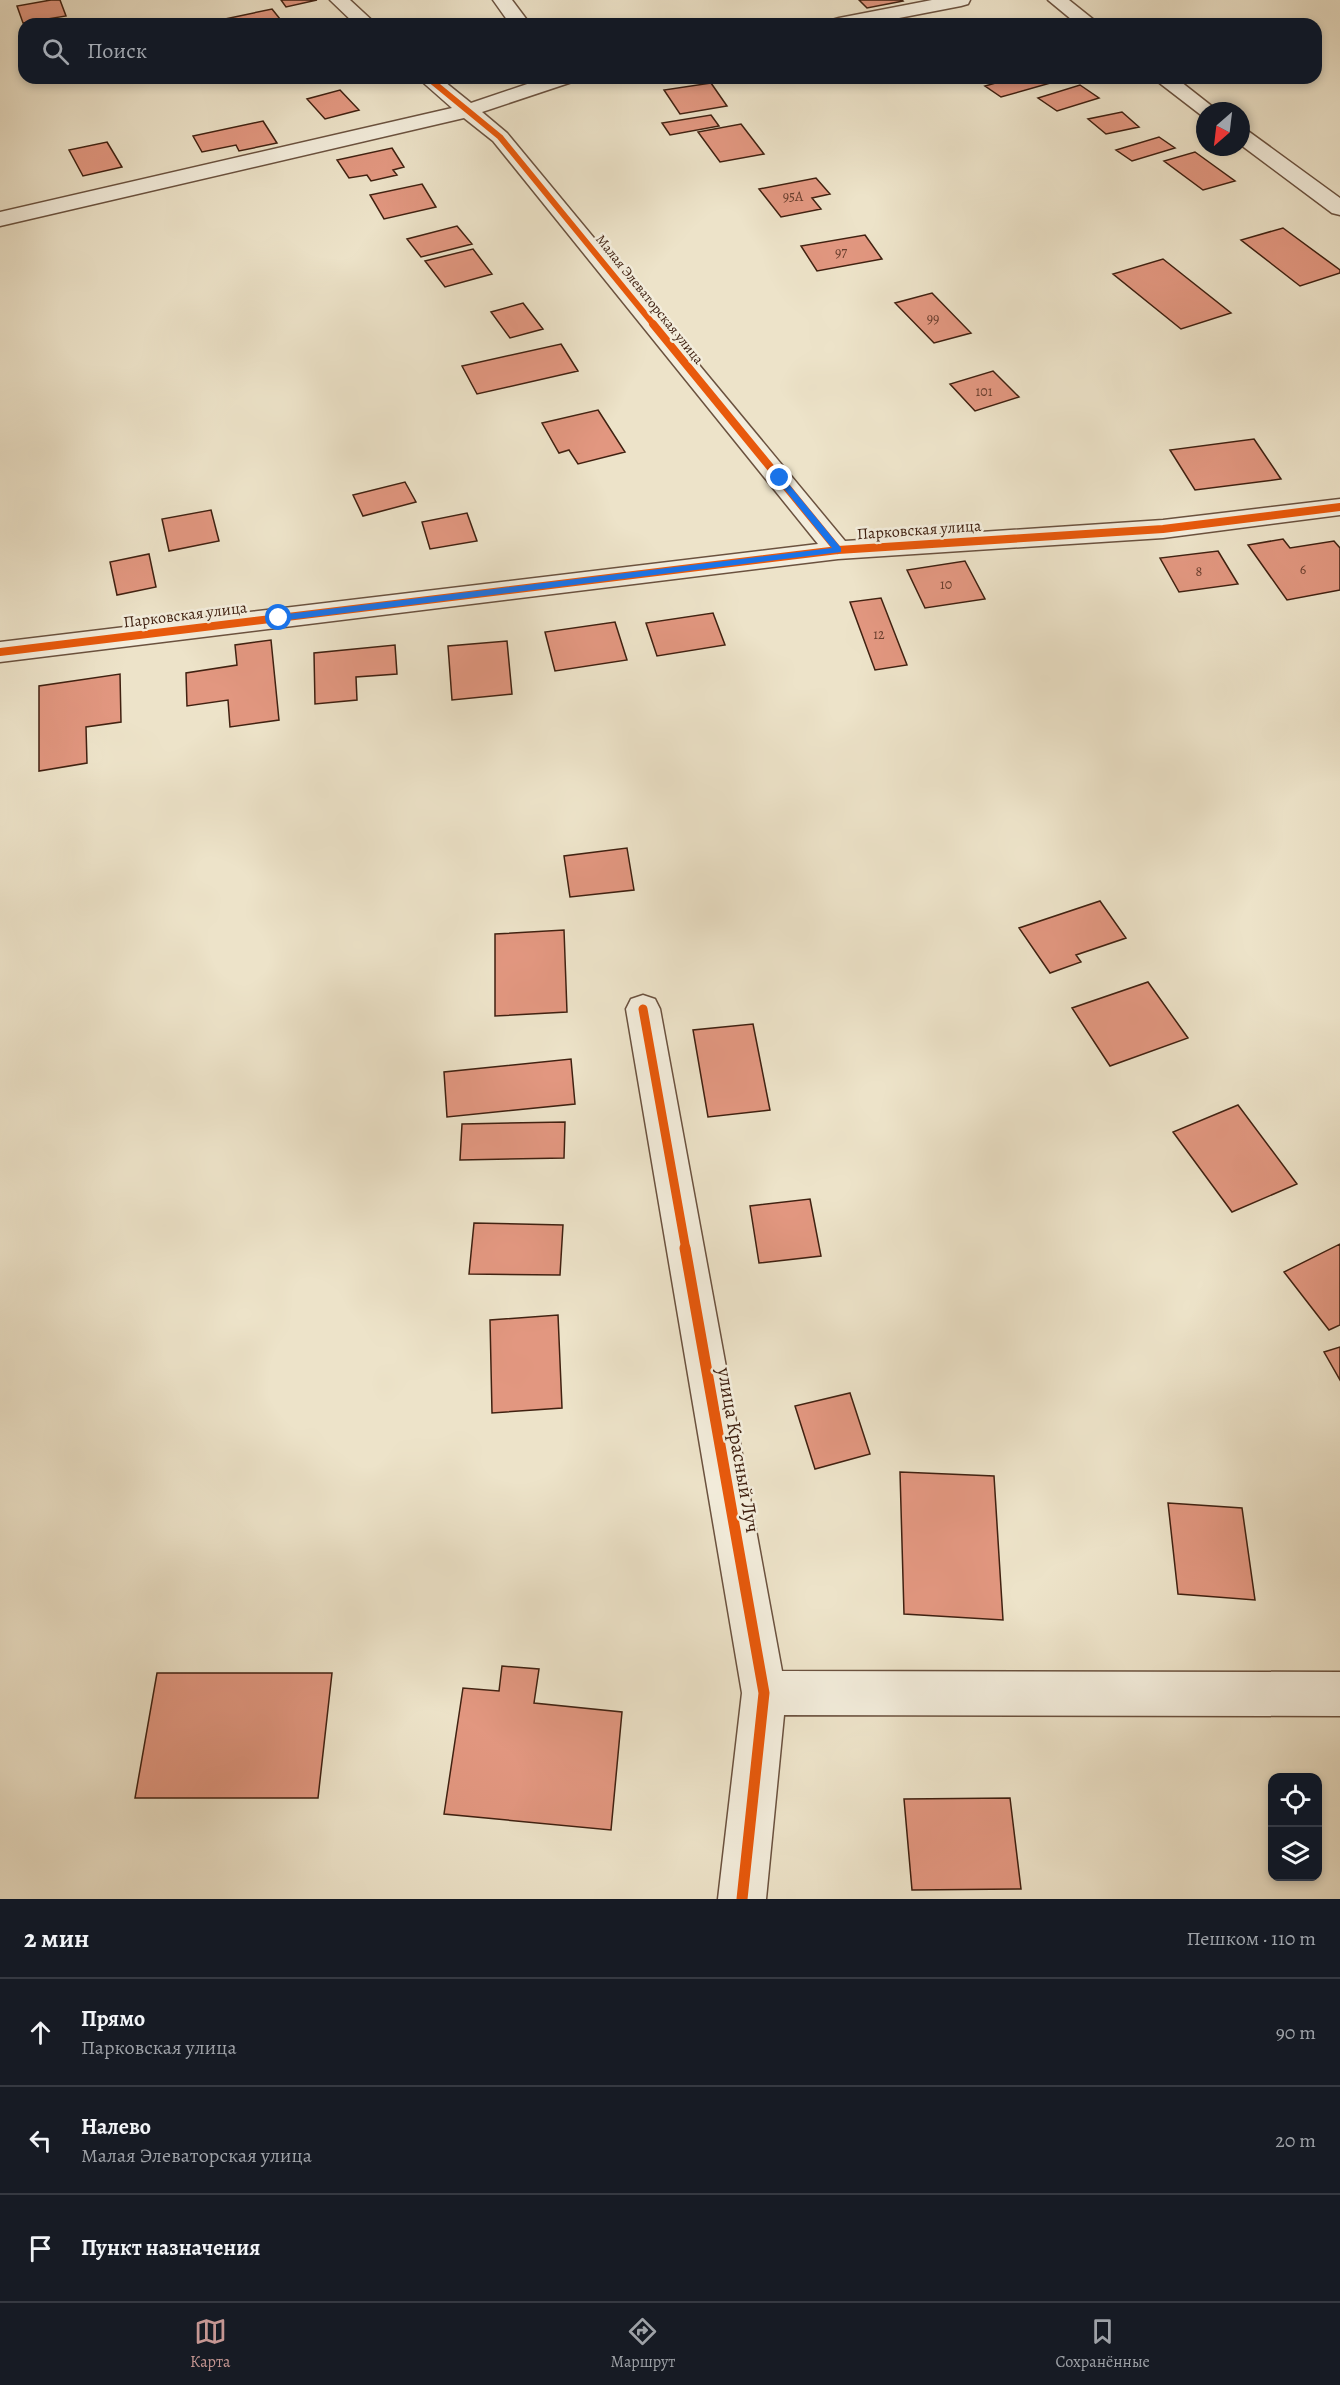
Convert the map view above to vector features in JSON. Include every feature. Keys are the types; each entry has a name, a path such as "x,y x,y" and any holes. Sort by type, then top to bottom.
{"street":[{"path":"339,0 359,18"},
{"path":"502,0 516,18"},
{"path":"870,18 961,0"},
{"path":"1057,0 1081,18"},
{"name":"Малая Элеваторская улица","path":"435,84 500,137 838,550"},
{"path":"0,219 466,111 545,84"},
{"path":"1171,84 1196,102"},
{"path":"1250,142 1340,208"},
{"name":"Парковская улица","path":"0,652 838,550 1163,528 1340,507"},
{"name":"улица Красный Луч","path":"643,1009 764,1693 742,1899"},
{"path":"764,1693 1340,1694"}],"building":[{"path":"60,0 66,16 21,18 17,6"},
{"path":"281,0 317,0 286,7"},
{"path":"859,0 902,0 903,1 867,8"},
{"path":"272,9 279,18 230,18"},
{"path":"712,84 727,106 680,114 664,90"},
{"path":"992,84 1047,84 1001,97 985,86"},
{"path":"1080,85 1099,98 1057,111 1038,98"},
{"path":"340,90 359,110 325,119 307,99"},
{"path":"1122,112 1139,127 1106,134 1088,119"},
{"path":"711,115 719,126 670,135 662,123"},
{"path":"263,121 277,143 239,151 236,145 202,152 193,136"},
{"path":"741,124 764,154 720,162 698,132"},
{"path":"1159,137 1175,148 1132,161 1116,150"},
{"path":"107,142 122,167 83,176 69,150"},
{"path":"392,148 404,167 393,170 397,175 371,181 367,175 349,178 337,160"},
{"path":"1195,152 1196,156 1201,156 1235,181 1203,190 1164,161"},
{"path":"816,178 830,194 812,198 821,209 781,217 759,189"},
{"path":"422,184 436,207 384,219 370,195"},
{"path":"457,226 472,244 421,257 407,239"},
{"path":"1283,228 1340,270 1340,273 1300,286 1241,240"},
{"path":"865,235 882,259 817,271 801,246"},
{"path":"473,249 492,274 445,287 425,261"},
{"path":"1163,259 1231,313 1181,329 1113,274"},
{"path":"932,293 971,333 934,343 895,303"},
{"path":"523,303 543,329 510,338 491,312"},
{"path":"561,344 578,371 477,394 462,366"},
{"path":"993,371 1019,397 975,411 950,384"},
{"path":"598,410 625,452 578,464 569,450 559,453 542,423"},
{"path":"1254,439 1281,479 1195,490 1170,450"},
{"path":"405,482 416,502 363,516 353,495"},
{"path":"211,510 219,541 169,551 162,519"},
{"path":"467,513 477,541 430,549 422,522"},
{"path":"1283,539 1290,548 1334,541 1340,548 1340,590 1287,600 1248,545"},
{"path":"1218,551 1238,584 1179,592 1160,558"},
{"path":"149,554 156,587 117,595 110,562"},
{"path":"965,561 985,599 925,608 907,570"},
{"path":"881,598 907,665 875,670 850,602"},
{"path":"713,613 725,645 657,656 646,623"},
{"path":"615,622 627,660 555,671 545,632"},
{"path":"271,640 279,720 230,727 228,700 187,706 186,673 237,665 235,645"},
{"path":"507,641 512,694 452,700 448,646"},
{"path":"395,645 397,674 356,677 357,700 315,704 314,653"},
{"path":"120,674 121,722 86,727 87,763 39,771 39,686"},
{"path":"627,848 634,890 570,897 564,856"},
{"path":"1100,901 1126,938 1076,955 1081,962 1050,973 1019,928"},
{"path":"564,930 567,1012 495,1016 495,934"},
{"path":"1148,982 1188,1038 1110,1066 1072,1008"},
{"path":"753,1024 770,1110 708,1117 693,1030"},
{"path":"571,1059 575,1104 447,1117 444,1072"},
{"path":"1238,1105 1297,1184 1232,1212 1173,1132"},
{"path":"565,1122 564,1158 460,1160 462,1124"},
{"path":"810,1199 821,1256 759,1263 750,1206"},
{"path":"474,1223 563,1225 560,1275 469,1274"},
{"path":"1340,1244 1340,1325 1329,1330 1284,1272"},
{"path":"558,1315 562,1408 492,1413 490,1320"},
{"path":"1340,1347 1340,1380 1324,1352"},
{"path":"850,1393 870,1454 815,1469 795,1406"},
{"path":"900,1472 994,1476 1003,1620 904,1614"},
{"path":"1168,1503 1242,1508 1255,1600 1178,1594"},
{"path":"502,1666 539,1669 534,1703 622,1712 611,1830 444,1814 463,1688 499,1691"},
{"path":"157,1673 332,1673 318,1798 135,1798"},
{"path":"1010,1798 1021,1889 912,1890 904,1799"}],"cycle path":[{"path":"435,84 500,137 838,550"},
{"path":"0,652 838,550 1163,529 1340,507"},
{"path":"643,1009 764,1693 742,1899"}],"route":[{"path":"279,618 838,550 780,478"}]}
